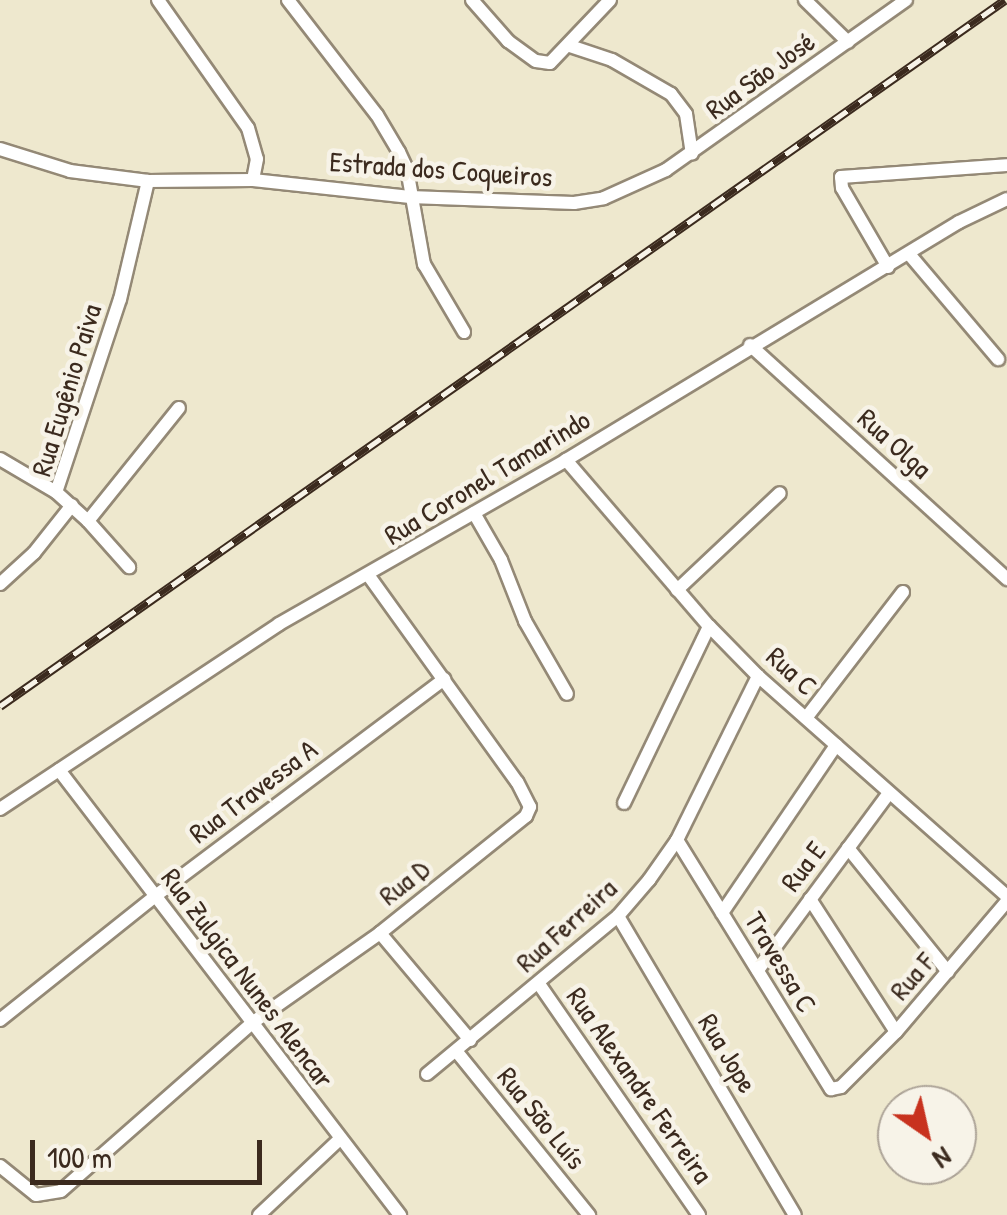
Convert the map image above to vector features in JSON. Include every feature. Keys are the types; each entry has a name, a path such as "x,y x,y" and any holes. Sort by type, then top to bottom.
{"street":[{"path":"158,0 248,128 256,159 252,180"},
{"path":"288,0 390,136 407,169 424,264 464,332"},
{"path":"472,0 508,41 536,61 550,63 610,0"},
{"path":"805,0 848,42"},
{"name":"Rua São José","path":"692,154 906,0"},
{"path":"570,46 612,60 671,94 686,114 692,154"},
{"name":"Estrada dos Coqueiros","path":"0,149 70,171 148,181 252,180 410,197 574,203 635,186 692,154"},
{"path":"888,267 840,183 845,175 1007,165"},
{"name":"Rua Eugênio Paiva","path":"0,584 34,553 72,504 56,492 120,299 148,181"},
{"name":"Rua Coronel Tamarindo","path":"0,809 208,668 566,460 959,222 1007,199"},
{"path":"909,254 998,359"},
{"name":"Rua Olga","path":"750,346 1007,579"},
{"path":"88,521 179,408"},
{"path":"0,460 56,492"},
{"name":"Rua C","path":"566,460 677,590 758,676 1007,898"},
{"path":"677,590 780,493"},
{"path":"72,504 128,568"},
{"path":"474,513 501,560 524,621 567,694"},
{"name":"Rua D","path":"0,1166 36,1195 61,1190 252,1023 380,933 517,825 530,806 518,782 368,576"},
{"path":"806,718 903,592"},
{"path":"624,803 709,626"},
{"name":"Rua Ferreira","path":"427,1074 618,916 677,840 758,676"},
{"name":"Rua Travessa A","path":"0,1020 154,896 444,679"},
{"path":"722,913 836,744"},
{"name":"Rua Zulgica Nunes Alencar","path":"59,770 400,1215"},
{"name":"Rua E","path":"758,970 889,792"},
{"name":"Travessa C","path":"677,840 824,1084 837,1089 849,1079"},
{"path":"848,848 948,972"},
{"name":"Rua F","path":"849,1079 896,1032 1007,898"},
{"path":"810,900 896,1032"},
{"name":"Rua Jope","path":"618,916 795,1215"},
{"path":"380,933 470,1040"},
{"name":"Rua Alexandre Ferreira","path":"539,984 700,1215"},
{"name":"Rua São Luís","path":"457,1052 589,1215"},
{"path":"259,1215 339,1140"}],"railway":[{"path":"0,706 1005,0"}]}
